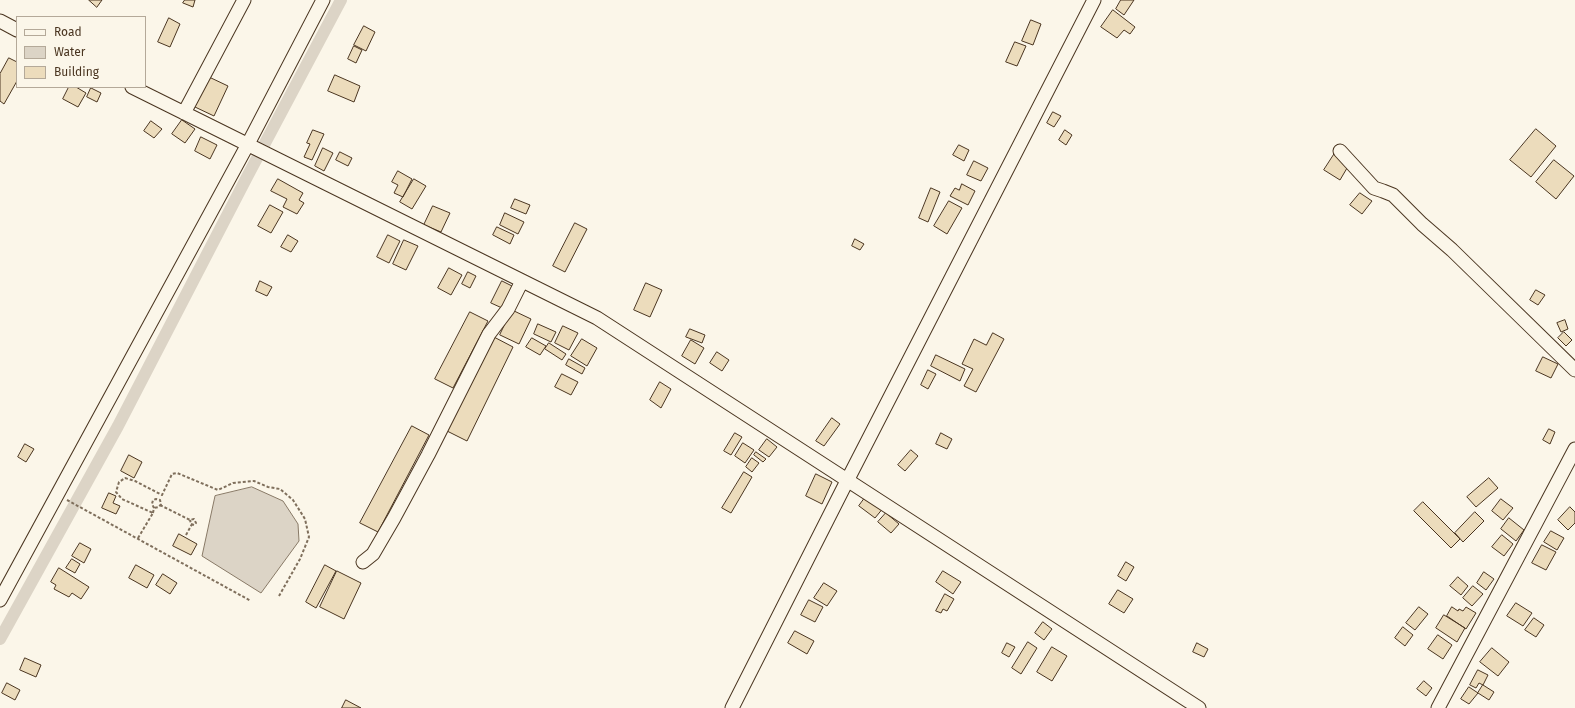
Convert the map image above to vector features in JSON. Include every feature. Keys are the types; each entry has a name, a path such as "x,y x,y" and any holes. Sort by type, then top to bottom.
{"street":[{"path":"184,113 244,0"},
{"path":"0,600 248,144 323,0"},
{"path":"732,708 1094,0"},
{"path":"0,21 16,29"},
{"path":"134,88 597,318 848,479 1199,708"},
{"path":"1340,151 1374,188 1392,196 1399,202 1458,256 1575,370"},
{"path":"363,562 373,554 394,518 428,455 489,334 508,309 522,280"},
{"path":"1438,708 1575,449"}],"path":[{"path":"160,505 160,500 172,474 177,473 218,490 232,483 254,481 268,487 280,489 294,500 305,519 309,537 300,559 279,596"},
{"path":"153,513 122,499 116,492 119,482 125,478 135,481 162,495"},
{"path":"68,500 251,601"},
{"path":"138,538 153,513 153,500 160,500"},
{"path":"154,508 159,507 160,505"},
{"path":"160,505 190,520 194,519 196,521 194,525 192,524 186,535"},
{"path":"190,520 192,524"}],"water":[{"path":"252,487 283,501 298,524 299,541 261,593 202,556 215,496"}],"building":[{"path":"89,0 102,0 97,7"},
{"path":"185,0 195,0 193,7 183,3"},
{"path":"1121,0 1134,0 1124,15 1116,9"},
{"path":"1113,10 1135,27 1130,34 1124,30 1117,38 1101,27"},
{"path":"169,18 180,24 170,47 158,42"},
{"path":"1031,20 1041,24 1033,45 1022,41"},
{"path":"364,26 375,32 366,51 354,45"},
{"path":"1015,42 1026,46 1017,66 1006,62"},
{"path":"354,46 362,50 356,63 348,59"},
{"path":"9,58 16,62 16,83 4,104 0,101 0,74"},
{"path":"335,75 360,86 354,102 328,91"},
{"path":"209,77 228,86 214,116 195,107"},
{"path":"68,88 78,88 86,93 78,107 63,99"},
{"path":"91,88 101,93 97,102 87,97"},
{"path":"1053,112 1061,116 1054,127 1047,123"},
{"path":"182,120 195,129 185,143 172,134"},
{"path":"151,121 162,129 154,138 144,131"},
{"path":"1536,129 1556,146 1531,177 1510,160"},
{"path":"313,130 324,134 312,160 304,157 310,144 307,143"},
{"path":"1065,130 1072,135 1066,145 1059,140"},
{"path":"201,137 217,145 210,159 195,151"},
{"path":"959,145 969,150 964,161 953,155"},
{"path":"323,148 333,153 324,171 315,166"},
{"path":"340,152 352,158 348,166 336,160"},
{"path":"1335,153 1350,163 1340,180 1324,170"},
{"path":"1554,160 1574,176 1556,199 1536,182"},
{"path":"974,161 988,168 981,181 967,175"},
{"path":"398,171 412,179 403,197 394,193 398,185 392,182"},
{"path":"278,179 303,193 299,200 304,203 297,214 283,207 287,199 271,191"},
{"path":"414,179 426,186 412,209 400,202"},
{"path":"962,184 975,191 968,205 950,196 955,188 959,190"},
{"path":"931,188 940,192 928,222 919,218"},
{"path":"1360,193 1372,201 1362,214 1350,205"},
{"path":"515,199 530,205 526,214 511,208"},
{"path":"949,201 962,208 947,234 934,226"},
{"path":"270,205 283,212 271,233 258,226"},
{"path":"433,206 450,213 441,232 424,225"},
{"path":"505,213 524,222 518,234 500,225"},
{"path":"575,223 587,229 565,272 553,266"},
{"path":"497,227 514,235 510,244 493,235"},
{"path":"288,235 298,241 291,252 281,247"},
{"path":"388,235 400,241 389,263 377,257"},
{"path":"855,239 864,244 860,250 852,246"},
{"path":"404,240 418,246 406,270 393,264"},
{"path":"449,268 462,275 451,295 438,288"},
{"path":"468,272 476,276 470,288 462,284"},
{"path":"260,281 272,287 267,296 256,291"},
{"path":"502,281 512,286 502,308 491,303"},
{"path":"646,283 662,290 650,317 634,310"},
{"path":"1536,290 1545,295 1538,305 1530,300"},
{"path":"512,310 531,319 519,344 500,335"},
{"path":"470,312 488,321 453,388 435,379"},
{"path":"1565,320 1568,329 1561,332 1557,323"},
{"path":"538,324 556,332 551,342 534,334"},
{"path":"563,326 578,333 569,350 555,343"},
{"path":"690,329 705,335 702,343 686,337"},
{"path":"1564,332 1572,340 1566,346 1558,338"},
{"path":"993,333 1004,339 976,392 964,386 973,369 962,364 974,339 986,345"},
{"path":"492,336 513,347 467,441 445,430"},
{"path":"532,338 546,346 540,355 526,347"},
{"path":"582,339 597,348 587,366 571,356"},
{"path":"691,340 704,348 695,364 682,356"},
{"path":"549,343 566,354 562,360 545,349"},
{"path":"717,352 729,360 722,371 710,363"},
{"path":"936,355 965,369 960,381 931,366"},
{"path":"1543,357 1558,364 1551,378 1536,371"},
{"path":"569,359 585,368 582,374 566,365"},
{"path":"928,370 936,374 928,389 921,385"},
{"path":"562,374 578,382 571,395 555,387"},
{"path":"660,382 671,389 661,408 650,400"},
{"path":"832,418 840,424 824,446 816,441"},
{"path":"412,426 429,435 378,532 360,523"},
{"path":"1549,429 1555,432 1550,444 1543,440"},
{"path":"735,433 742,437 731,455 724,451"},
{"path":"941,433 952,439 947,449 936,444"},
{"path":"767,439 777,447 769,457 759,450"},
{"path":"743,443 754,450 745,463 735,456"},
{"path":"25,444 34,449 26,462 18,457"},
{"path":"911,450 918,456 905,471 898,465"},
{"path":"756,452 766,459 763,462 754,455"},
{"path":"129,455 142,462 134,478 121,471"},
{"path":"752,458 759,463 752,472 746,467"},
{"path":"744,472 752,477 731,513 722,508"},
{"path":"816,474 832,482 822,504 806,496"},
{"path":"1489,478 1498,488 1476,507 1467,497"},
{"path":"109,493 116,496 113,503 120,506 116,514 102,508"},
{"path":"867,495 884,507 875,518 859,506"},
{"path":"1501,499 1513,508 1503,520 1492,511"},
{"path":"1423,502 1460,539 1451,548 1414,511"},
{"path":"1570,507 1575,512 1575,523 1568,530 1558,520"},
{"path":"1475,512 1484,521 1463,542 1455,533"},
{"path":"886,513 899,524 891,533 878,522"},
{"path":"1509,518 1524,530 1516,541 1501,529"},
{"path":"1551,531 1564,538 1557,550 1544,542"},
{"path":"179,534 197,544 191,555 173,546"},
{"path":"1502,535 1513,544 1504,556 1492,547"},
{"path":"80,543 91,549 84,563 72,556"},
{"path":"1542,545 1556,552 1546,570 1532,563"},
{"path":"72,559 80,564 75,573 66,568"},
{"path":"1126,562 1134,567 1126,581 1118,576"},
{"path":"136,565 154,575 147,588 129,578"},
{"path":"325,565 336,571 316,608 306,602"},
{"path":"59,568 89,587 81,599 72,593 69,597 54,589 56,585 51,582"},
{"path":"337,571 361,583 344,619 320,607"},
{"path":"943,571 961,582 953,594 936,582"},
{"path":"1484,572 1494,579 1486,590 1477,583"},
{"path":"163,574 177,583 170,594 156,585"},
{"path":"1458,577 1468,586 1461,595 1450,586"},
{"path":"824,583 837,591 827,606 814,598"},
{"path":"1473,586 1483,594 1472,606 1463,598"},
{"path":"1118,590 1133,599 1124,613 1109,604"},
{"path":"945,594 954,599 947,611 943,609 941,613 936,611"},
{"path":"809,600 823,607 815,622 801,615"},
{"path":"1516,603 1532,613 1523,626 1507,616"},
{"path":"1419,607 1428,614 1415,630 1406,623"},
{"path":"1452,607 1458,611 1459,609 1463,611 1466,607 1476,613 1466,629 1447,616"},
{"path":"1444,615 1465,628 1457,642 1436,628"},
{"path":"1534,618 1544,625 1536,637 1525,630"},
{"path":"1043,622 1052,629 1044,640 1035,633"},
{"path":"1403,627 1413,635 1405,646 1395,638"},
{"path":"795,631 814,641 807,654 788,643"},
{"path":"1438,635 1452,645 1443,659 1428,649"},
{"path":"1028,642 1037,648 1021,674 1012,668"},
{"path":"1007,643 1015,647 1009,657 1002,653"},
{"path":"1197,643 1208,649 1204,657 1193,652"},
{"path":"1052,647 1067,656 1052,681 1037,672"},
{"path":"1492,648 1509,662 1498,676 1480,662"},
{"path":"25,658 41,665 36,677 20,670"},
{"path":"1478,670 1488,675 1483,685 1479,683 1476,688 1470,685"},
{"path":"1424,681 1432,688 1426,696 1417,689"},
{"path":"7,683 20,690 15,700 2,693"},
{"path":"1483,685 1494,692 1489,700 1478,693"},
{"path":"1469,687 1478,693 1469,704 1461,699"},
{"path":"346,700 361,708 342,708"}],"waterway":[{"path":"0,639 118,426 341,0"}]}
